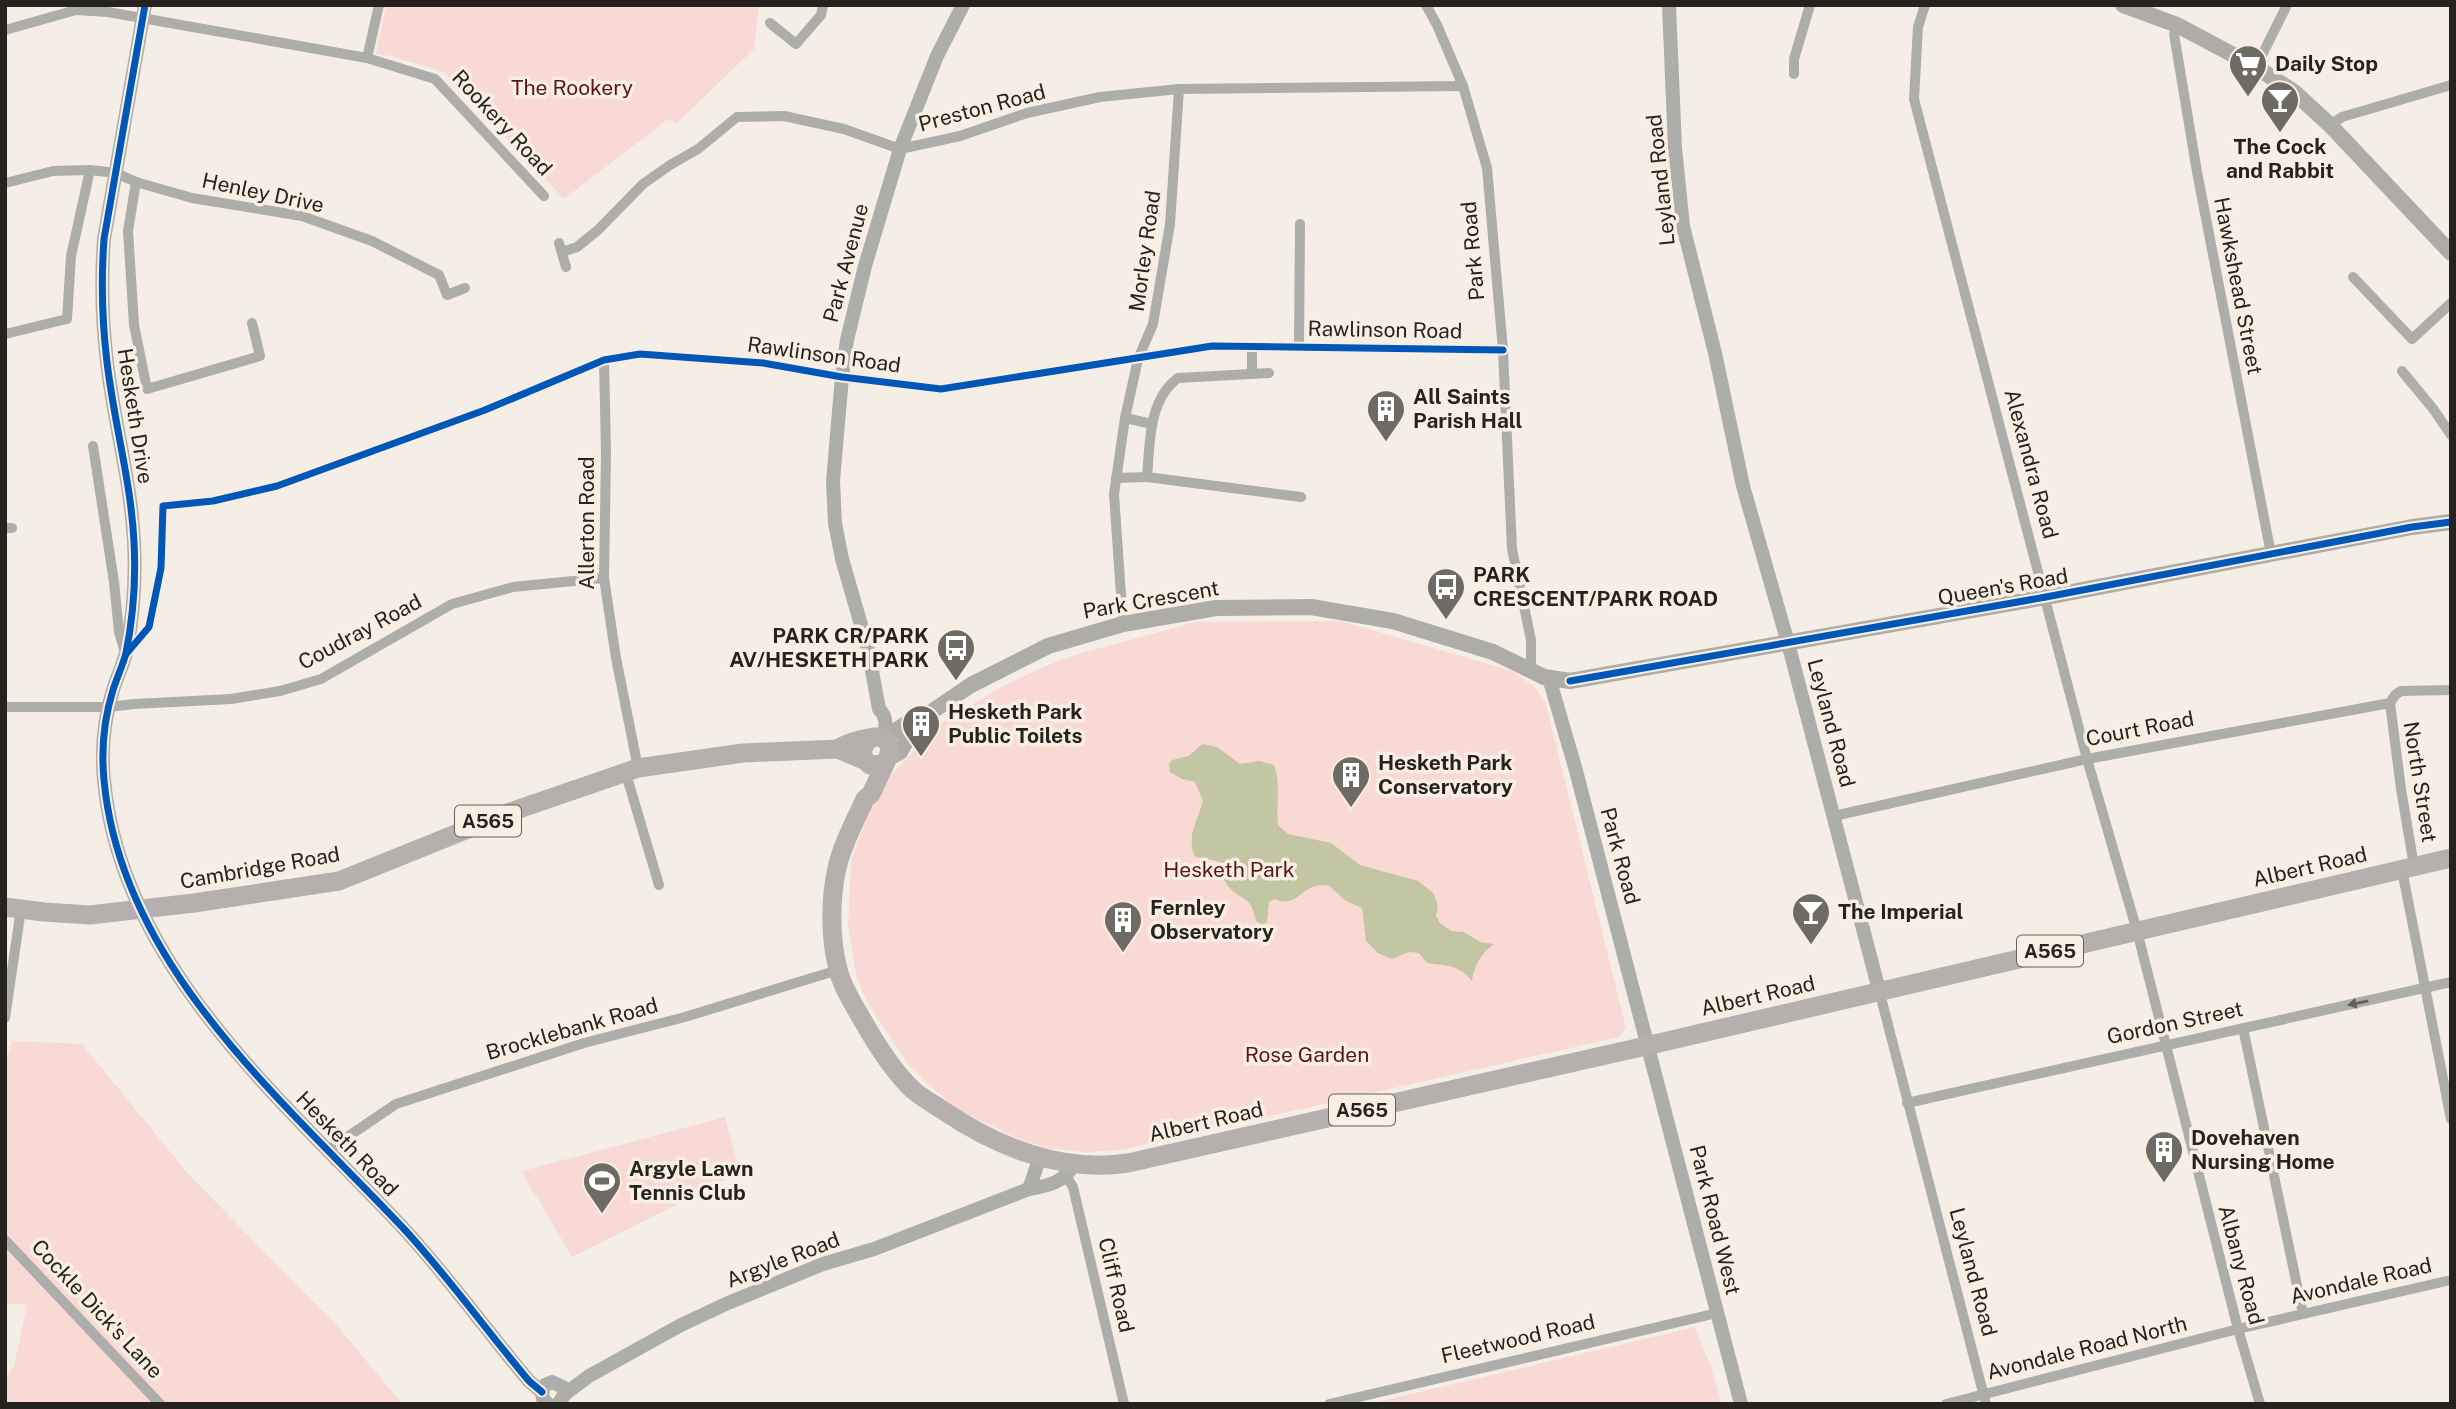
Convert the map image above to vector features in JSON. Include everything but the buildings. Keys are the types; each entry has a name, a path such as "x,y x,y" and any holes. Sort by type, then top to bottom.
{"highway":[{"name":"Cambridge Road","path":"13,908 90,915 339,881 510,812 632,771 743,752 877,750"},
{"name":"A565","path":"877,750 872,794 865,799 837,868 834,943 838,970 850,998 867,1027 913,1090 957,1120 997,1142 1070,1170"},
{"name":"Albert Road","path":"1070,1170 1128,1163 2451,858"}],"main road":[{"path":"2123,5 2160,11 2177,25 2256,67 2294,92 2330,125 2451,253"},
{"name":"Queen's Road","path":"1493,652 1549,678 1560,681 1583,680 2451,522"},
{"name":"Park Crescent","path":"877,750 904,725 918,721 971,685 1048,646 1123,624 1216,608 1311,607 1393,621 1493,652"}],"street":[{"path":"367,58 379,5"},
{"path":"770,23 796,44 821,15 823,5"},
{"name":"Park Avenue","path":"877,750 879,709 868,649 842,559 835,523 833,481 842,377 847,340 865,266 900,149 937,56 963,5"},
{"name":"Park Road","path":"1426,5 1463,86 1487,169 1503,350 1513,550 1531,640 1531,671"},
{"name":"Leyland Road","path":"1669,5 1675,148 1683,226 1715,353 1743,486 1834,816 1985,1399"},
{"path":"1794,74 1794,58 1810,5"},
{"name":"Alexandra Road","path":"1925,5 1918,27 1914,99 2087,759 2137,931"},
{"path":"2256,67 2287,5"},
{"name":"Rookery Road","path":"5,30 76,10 144,12 367,58 435,79 544,196"},
{"name":"Hesketh Drive","path":"141,910 127,877 107,806 102,752 109,708 126,654 132,606 134,546 130,489 107,365 101,278 104,239 144,12"},
{"name":"Hawkshead Street","path":"2177,25 2174,34 2197,172 2271,554"},
{"path":"2330,125 2342,117 2451,85"},
{"name":"Preston Road","path":"566,267 561,248 577,247 643,184 670,164 698,149 737,117 784,116 844,129 900,149 960,136 1027,113 1100,97 1179,89 1463,86"},
{"name":"Morley Road","path":"1123,624 1114,494 1125,418 1138,359 1153,324 1170,224 1179,89"},
{"path":"5,334 67,319 71,256 90,170"},
{"name":"Henley Drive","path":"5,183 53,172 90,170 116,173 136,182 192,198 302,216 372,242 439,275 447,295 465,288"},
{"path":"136,182 128,231 134,325 147,389 260,356 252,323"},
{"path":"1299,346 1300,225"},
{"path":"2353,276 2412,339 2451,303"},
{"name":"Rawlinson Road","path":"126,654 149,627 161,568 163,506 213,501 277,486 485,410 604,360 640,354 678,355 764,363 842,377 941,389 1212,346 1503,350"},
{"path":"1252,346 1252,374"},
{"name":"Allerton Road","path":"604,360 604,578 632,771 659,885"},
{"path":"2402,371 2451,435"},
{"path":"1147,477 1153,424 1167,386 1178,379 1269,373"},
{"path":"1125,418 1153,424"},
{"path":"93,446 119,632 126,654"},
{"path":"1116,478 1147,477 1301,497"},
{"name":"Coudray Road","path":"5,707 109,708 134,704 231,699 280,691 321,679 452,604 513,587 604,578"},
{"name":"Park Road","path":"1549,678 1648,1045"},
{"name":"Court Road","path":"1834,816 2087,759 2390,703 2401,691 2451,690"},
{"name":"North Street","path":"2390,703 2408,868 2425,988 2451,1119"},
{"path":"5,1018 13,908"},
{"name":"Hesketh Road","path":"141,910 188,992 210,1021 419,1246 545,1398"},
{"name":"Albany Road","path":"2137,931 2238,1329 2260,1404"},
{"name":"Brocklebank Road","path":"328,1150 396,1104 584,1043 685,1017 838,970"},
{"name":"Gordon Street","path":"1907,1103 2451,982"},
{"path":"2243,1028 2302,1314"},
{"name":"Park Road West","path":"1648,1045 1741,1404"},
{"path":"1029,1189 1040,1157"},
{"name":"Argyle Road","path":"561,1399 589,1376 639,1347 728,1303 823,1264 886,1244 1029,1189 1046,1186 1070,1170"},
{"name":"Cliff Road","path":"1070,1170 1124,1404"},
{"name":"Cockle Dick's Lane","path":"5,1240 160,1404"},
{"name":"Avondale Road","path":"2238,1329 2451,1280"},
{"name":"Fleetwood Road","path":"1329,1404 1717,1313"},
{"name":"Avondale Road North","path":"1946,1404 1985,1399 2238,1329"},
{"path":"545,1398 545,1385 556,1382 563,1387 561,1399"}],"green space":[{"name":"The Rookery","path":"386,5 759,5 754,49 677,123 668,119 564,199 443,72 392,56 376,54"},
{"name":"Hesketh Park","path":"1341,621 1512,671 1534,687 1545,701 1626,1028 1619,1037 1121,1150 1085,1152 1047,1148 1017,1138 955,1108 909,1066 867,1002 857,979 848,926 851,861 868,813 888,778 941,723 1003,686 1075,655 1196,622"},
{"path":"12,1041 82,1044 189,1175 340,1329 402,1404 5,1404 5,1377 14,1367 27,1305 5,1303 5,1064"},
{"name":"Argyle Lawn Tennis Club","path":"725,1117 740,1173 572,1257 522,1171"},
{"path":"1695,1327 1722,1404 1369,1404"}],"shaded area":[{"path":"1202,744 1217,747 1240,764 1259,761 1274,765 1278,787 1278,825 1288,834 1331,843 1360,865 1418,881 1435,897 1438,907 1436,916 1440,923 1451,931 1464,932 1480,942 1494,944 1479,960 1472,981 1457,969 1427,963 1419,953 1409,952 1392,959 1378,953 1366,941 1362,908 1346,901 1328,885 1310,888 1292,900 1275,899 1269,902 1267,922 1263,925 1256,921 1249,902 1227,884 1217,861 1195,857 1193,829 1203,801 1195,782 1170,772 1169,764 1172,760 1189,756"}],"cycle path":[{"path":"145,5 104,239 103,316 107,362 130,497 135,556 133,598 125,658 110,701 103,746 104,780 117,848 141,911 175,971 216,1027 262,1081 405,1230 529,1381 542,1392"},
{"path":"126,654 149,627 161,568 163,506 213,501 277,486 485,410 604,360 640,354 763,363 842,377 941,389 1212,346 1503,350"},
{"path":"1570,681 2451,522"}],"place":[{"name":"Daily Stop","path":"2248,98"},
{"name":"The Cock and Rabbit","path":"2280,134"},
{"name":"All Saints Parish Hall","path":"1386,443"},
{"name":"PARK CRESCENT/PARK ROAD","path":"1446,621"},
{"name":"PARK CR/PARK AV/HESKETH PARK","path":"956,682"},
{"name":"Hesketh Park Public Toilets","path":"921,758"},
{"name":"Hesketh Park Conservatory","path":"1351,809"},
{"name":"The Imperial","path":"1811,946"},
{"name":"Fernley Observatory","path":"1123,954"},
{"name":"Dovehaven Nursing Home","path":"2164,1184"},
{"name":"Argyle Lawn Tennis Club","path":"602,1215"}],"park label":[{"name":"Rose Garden","path":"1307,1055"}]}
